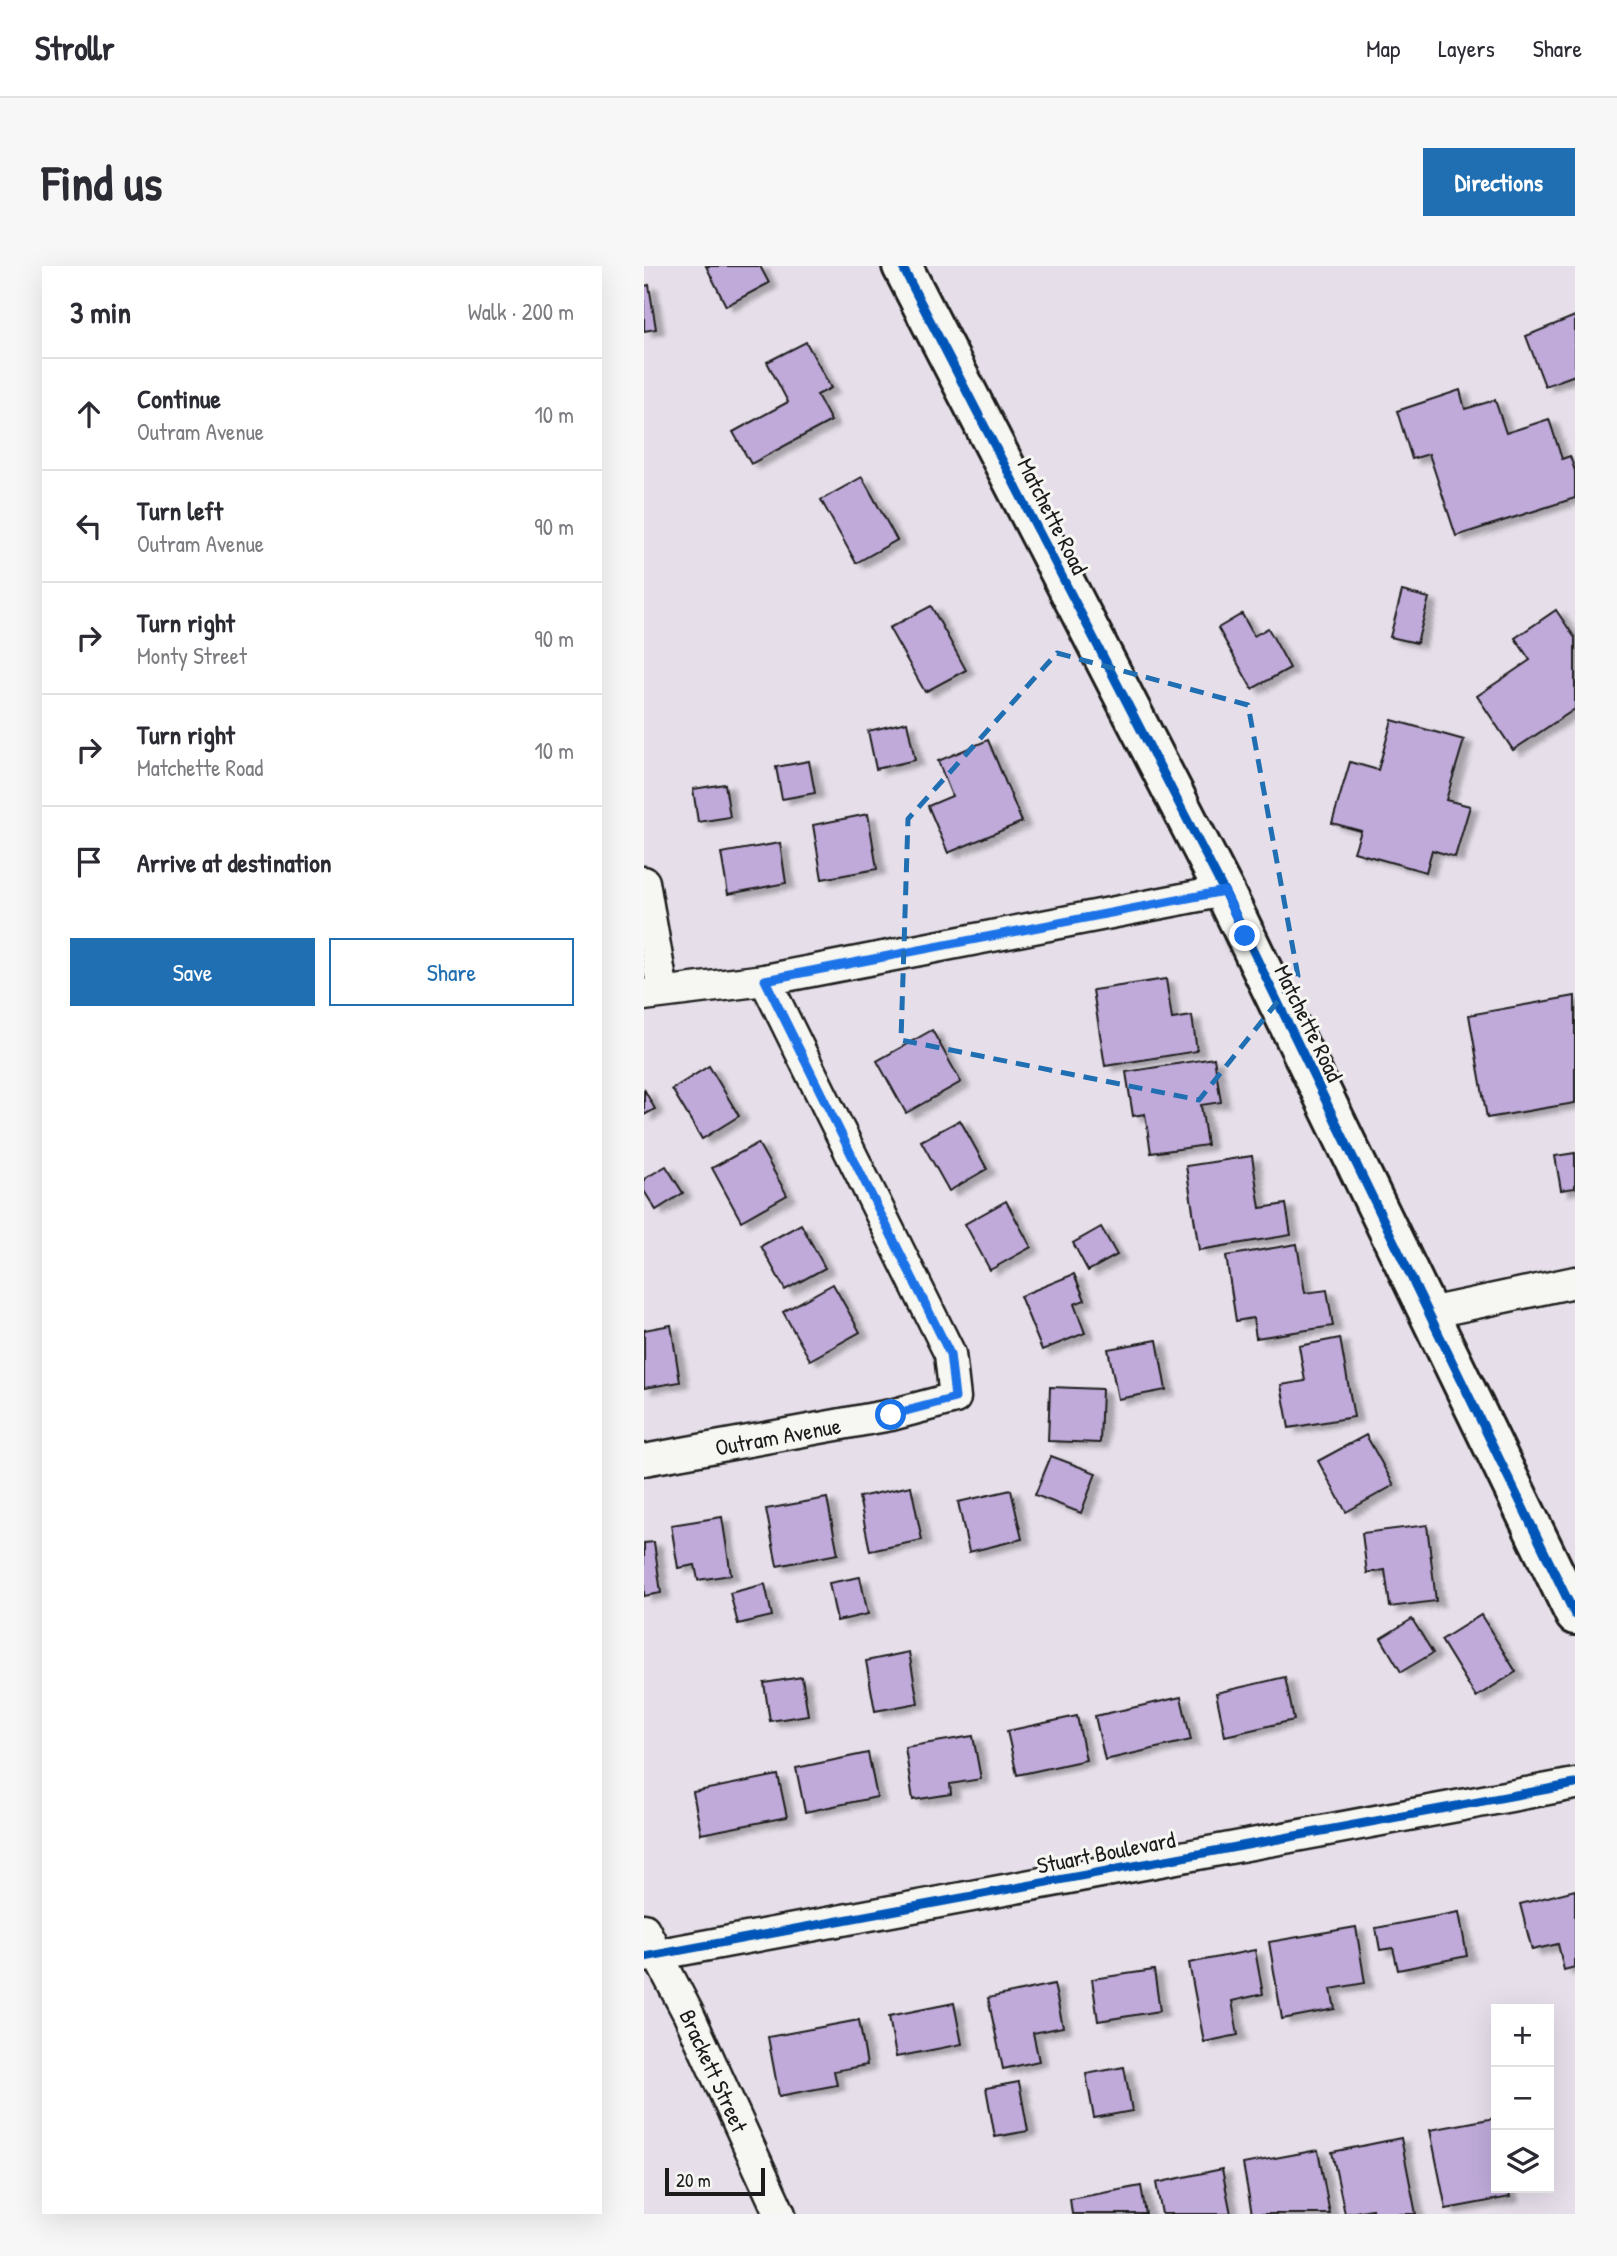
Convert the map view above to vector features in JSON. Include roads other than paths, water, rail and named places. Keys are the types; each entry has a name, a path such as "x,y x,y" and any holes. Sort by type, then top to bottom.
{"street":[{"name":"Matchette Road","path":"902,266 1224,891 1575,1615"},
{"path":"644,881 654,994 765,980 1224,891"},
{"name":"Outram Avenue","path":"644,1460 891,1415 955,1398 950,1354 765,980"},
{"path":"1429,1313 1575,1282"},
{"name":"Stuart Boulevard","path":"648,1947 1575,1784"},
{"name":"Brackett Street","path":"648,1947 688,2013 780,2214"}]}
